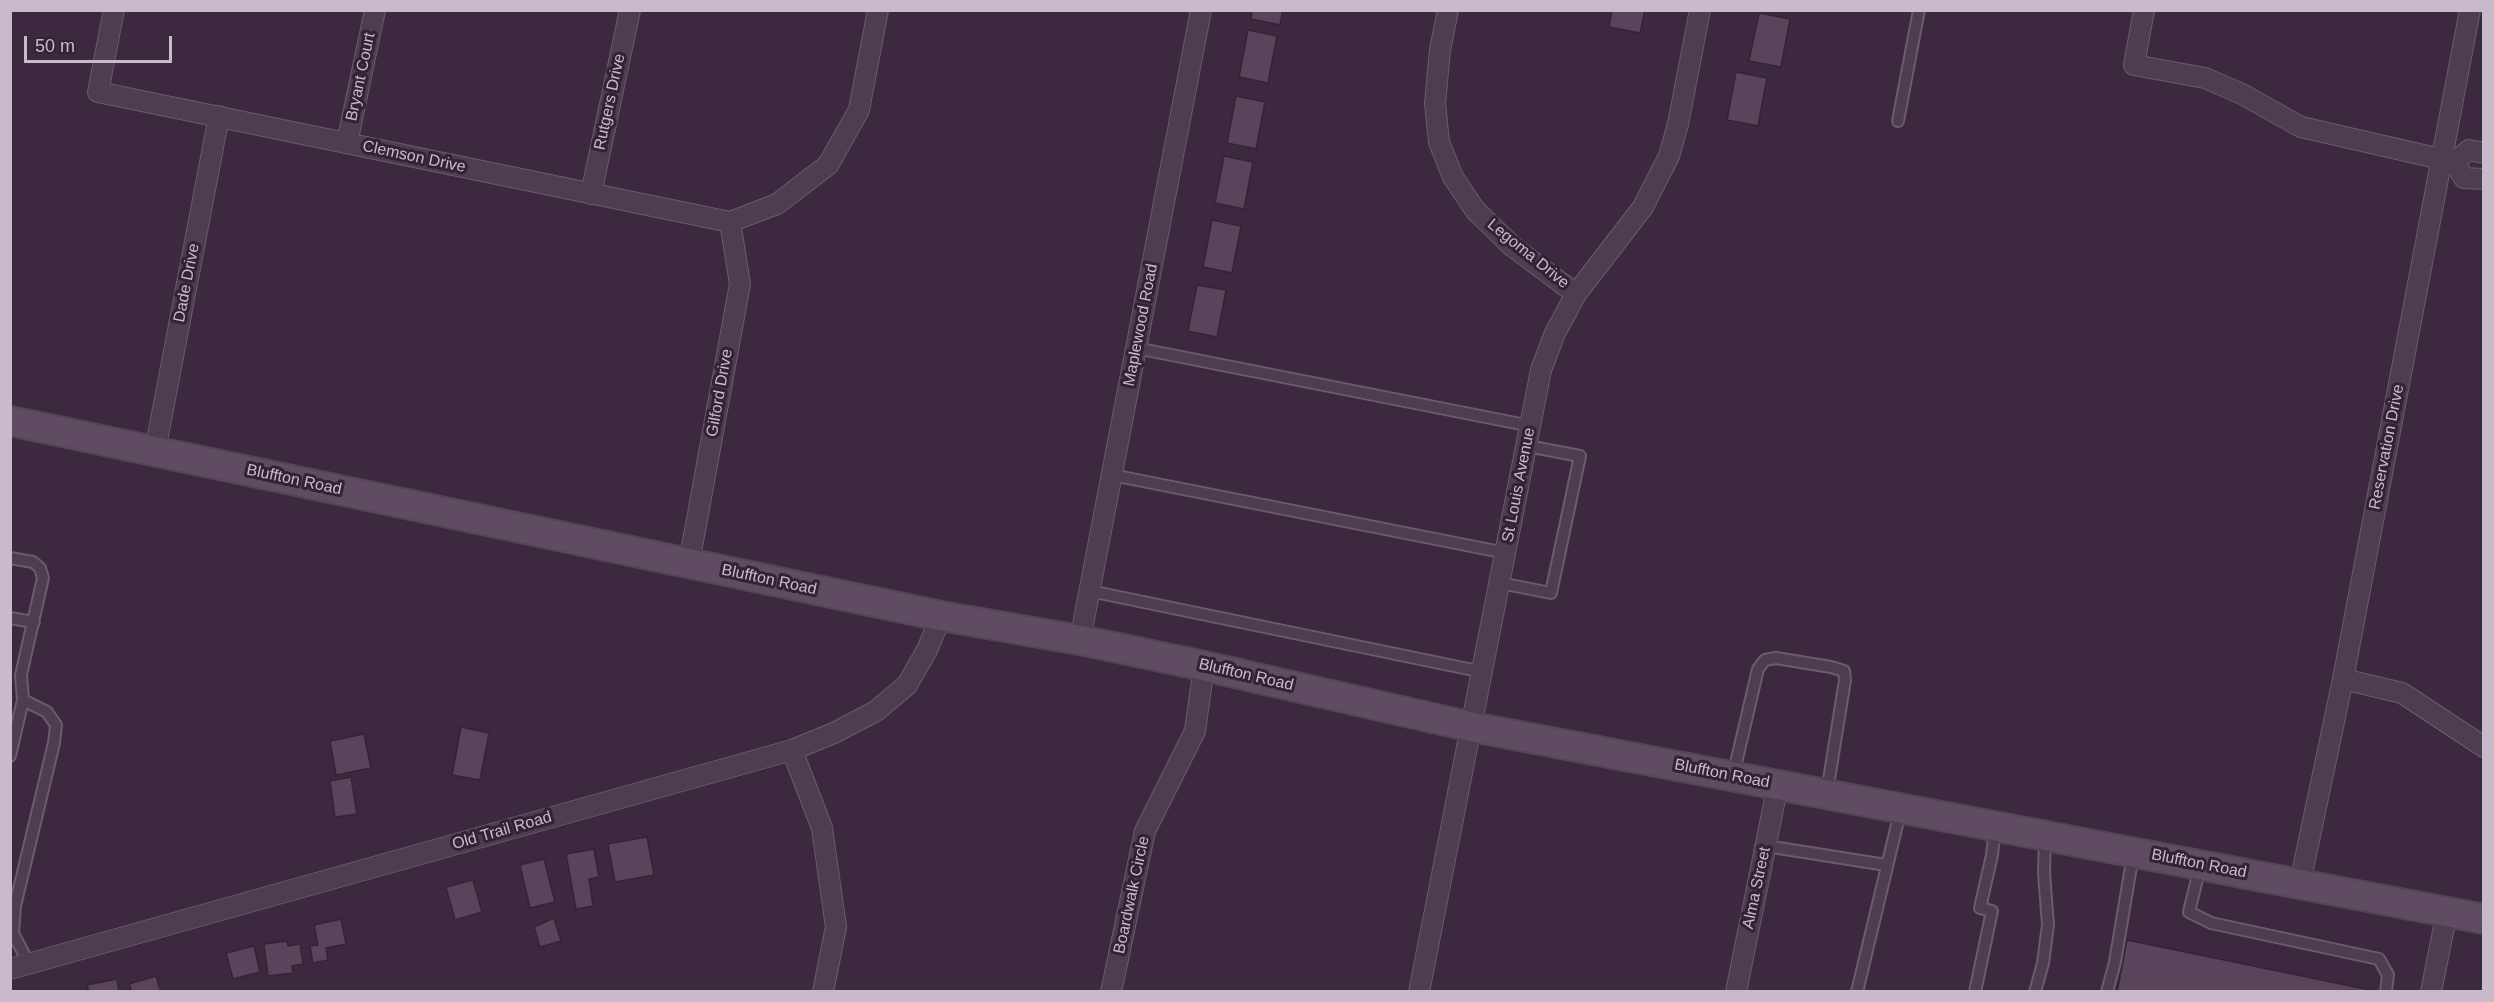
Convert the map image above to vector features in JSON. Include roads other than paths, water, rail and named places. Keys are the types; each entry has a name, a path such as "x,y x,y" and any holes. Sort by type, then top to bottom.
{"main road":[{"name":"Bluffton Road","path":"10,421 941,616 1080,640 1472,727 2484,919"}],"street":[{"name":"Clemson Drive","path":"114,10 98,92 730,222"},
{"name":"Bryant Court","path":"347,143 375,10"},
{"name":"Rutgers Drive","path":"591,194 630,10"},
{"path":"730,222 777,204 828,165 860,110 878,10"},
{"name":"Maplewood Road","path":"1080,640 1201,10"},
{"name":"Legoma Drive","path":"1448,10 1440,50 1435,103 1438,142 1453,177 1476,210 1512,246 1576,294"},
{"name":"St Louis Avenue","path":"1419,992 1541,370 1556,333 1576,294 1643,207 1669,156 1678,124 1700,10"},
{"path":"2144,10 2134,65 2205,78 2242,94 2301,127 2448,161 2464,178 2484,179"},
{"name":"Reservation Drive","path":"2300,883 2448,161 2470,10"},
{"name":"Dade Drive","path":"155,450 219,116"},
{"path":"2448,161 2469,150 2484,153"},
{"name":"Gilford Drive","path":"689,563 740,284 730,222"},
{"name":"Old Trail Road","path":"20,966 792,750 834,733 876,711 907,685 927,650 941,616"},
{"name":"Boardwalk Circle","path":"1111,992 1145,831 1195,731 1204,666"},
{"path":"2343,679 2402,693 2484,747"},
{"path":"792,750 822,828 836,927 823,992"},
{"name":"Alma Street","path":"1736,992 1778,784"},
{"path":"2431,992 2446,912"}],"lane":[{"path":"1898,121 1919,10"},
{"path":"1136,348 1531,426"},
{"path":"1500,583 1551,593 1580,456 1527,446"},
{"path":"1112,475 1506,553"},
{"path":"10,558 33,562 40,568 42,578 34,622 16,674 23,700 10,756"},
{"path":"1090,591 1483,672"},
{"path":"10,618 34,622"},
{"path":"1733,776 1758,669 1765,660 1776,658 1831,667 1844,671 1845,680 1826,793"},
{"path":"20,966 13,933 15,906 54,743 56,725 47,712 23,700"},
{"path":"1857,992 1901,808"},
{"path":"1975,992 1992,911 1980,908 1992,855 1995,825"},
{"path":"2035,992 2043,963 2048,925 2044,873 2045,835"},
{"path":"1766,846 1886,865"},
{"path":"2107,992 2115,962 2134,852"},
{"path":"2200,864 2189,912 2211,923 2379,959 2388,975 2386,992"}]}
